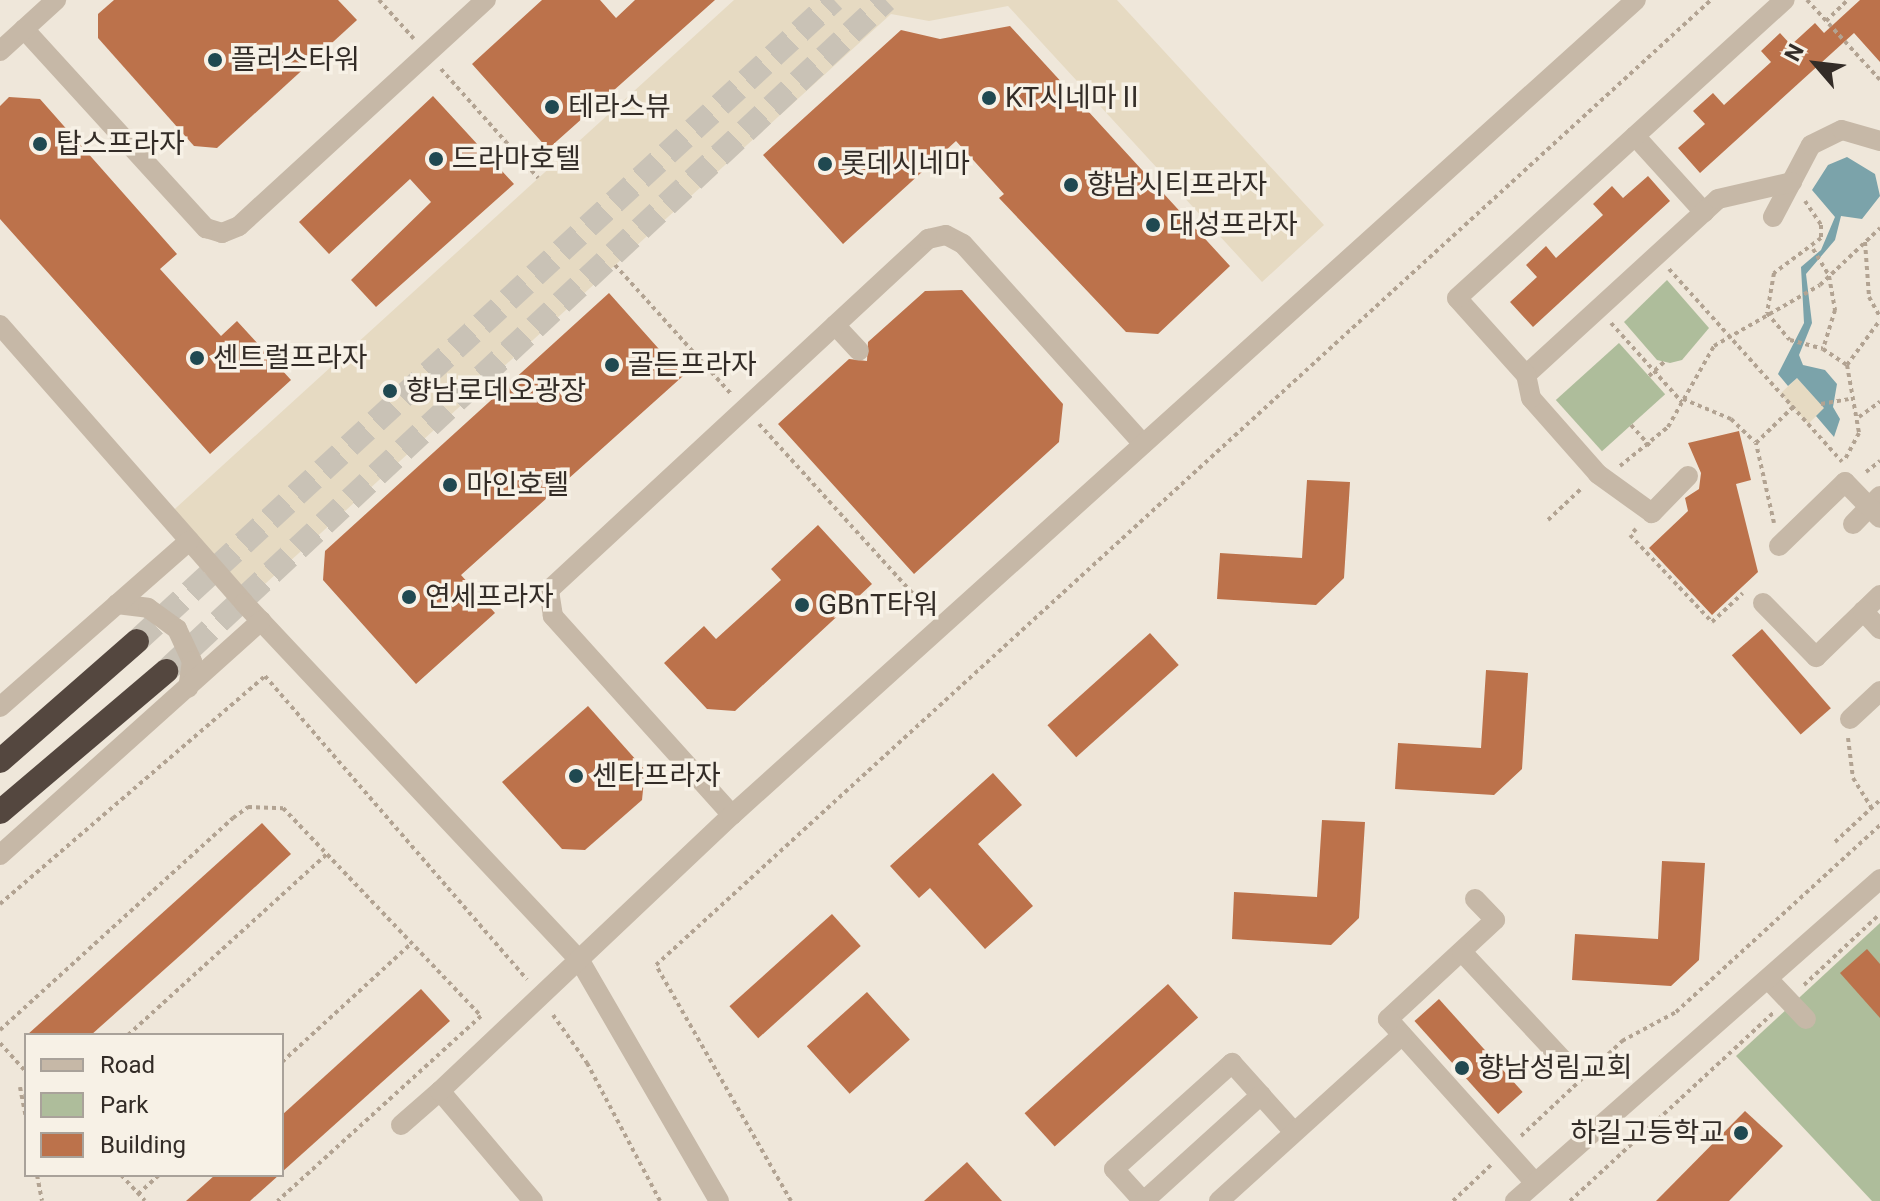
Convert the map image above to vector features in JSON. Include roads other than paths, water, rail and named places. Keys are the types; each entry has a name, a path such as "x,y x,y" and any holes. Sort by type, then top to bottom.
{"highway":[{"path":"0,761 137,641"},
{"path":"0,812 166,671"}],"street":[{"path":"0,51 56,0"},
{"path":"24,29 206,228 222,233 239,226 486,0"},
{"path":"401,1125 580,961 732,815 1636,0"},
{"path":"1688,476 1652,513 1598,474 1531,398 1526,375 1457,298 1785,0"},
{"path":"1773,217 1800,159 1825,135 1859,131 1880,141"},
{"path":"1635,136 1704,212"},
{"path":"1526,375 1704,212 1734,193 1790,186"},
{"path":"732,815 553,616 547,600 553,583 928,239 955,238 1143,444"},
{"path":"0,325 261,621 580,961 719,1201"},
{"path":"835,325 859,351"},
{"path":"1779,546 1845,482 1877,507 1853,524"},
{"path":"0,707 189,541"},
{"path":"1757,595 1816,657 1880,595"},
{"path":"117,604 148,608 177,629 192,661 188,688"},
{"path":"1863,611 1880,629"},
{"path":"0,855 261,621"},
{"path":"1850,719 1880,691"},
{"path":"1515,1201 1880,879"},
{"path":"1475,899 1495,920 1388,1019 1535,1183"},
{"path":"1462,952 1563,1060"},
{"path":"1768,979 1806,1019"},
{"path":"1219,1201 1402,1035"},
{"path":"1261,1095 1143,1201 1114,1169 1232,1063 1261,1095 1294,1132"},
{"path":"440,1091 533,1201"}],"water":[{"path":"1847,157 1875,174 1880,196 1862,219 1841,216 1835,240 1806,274 1812,323 1799,355 1803,365 1825,370 1837,384 1833,407 1840,419 1834,437 1816,416 1824,408 1797,378 1788,386 1778,374 1804,323 1801,267 1821,250 1835,217 1812,190 1828,165"}],"tunnel":[{"path":"137,641 834,0"},
{"path":"166,671 886,0"}],"place":[{"name":"플러스타워","path":"215,60"},
{"name":"KT시네마Ⅱ","path":"989,98"},
{"name":"테라스뷰","path":"552,107"},
{"name":"탑스프라자","path":"40,144"},
{"name":"드라마호텔","path":"436,159"},
{"name":"롯데시네마","path":"825,164"},
{"name":"향남시티프라자","path":"1071,185"},
{"name":"대성프라자","path":"1153,225"},
{"name":"센트럴프라자","path":"197,358"},
{"name":"골든프라자","path":"612,365"},
{"name":"향남로데오광장","path":"390,391"},
{"name":"마인호텔","path":"450,485"},
{"name":"연세프라자","path":"409,597"},
{"name":"GBnT타워","path":"802,605"},
{"name":"센타프라자","path":"576,776"},
{"name":"향남성림교회","path":"1462,1068"},
{"name":"하길고등학교","path":"1741,1133"}]}
